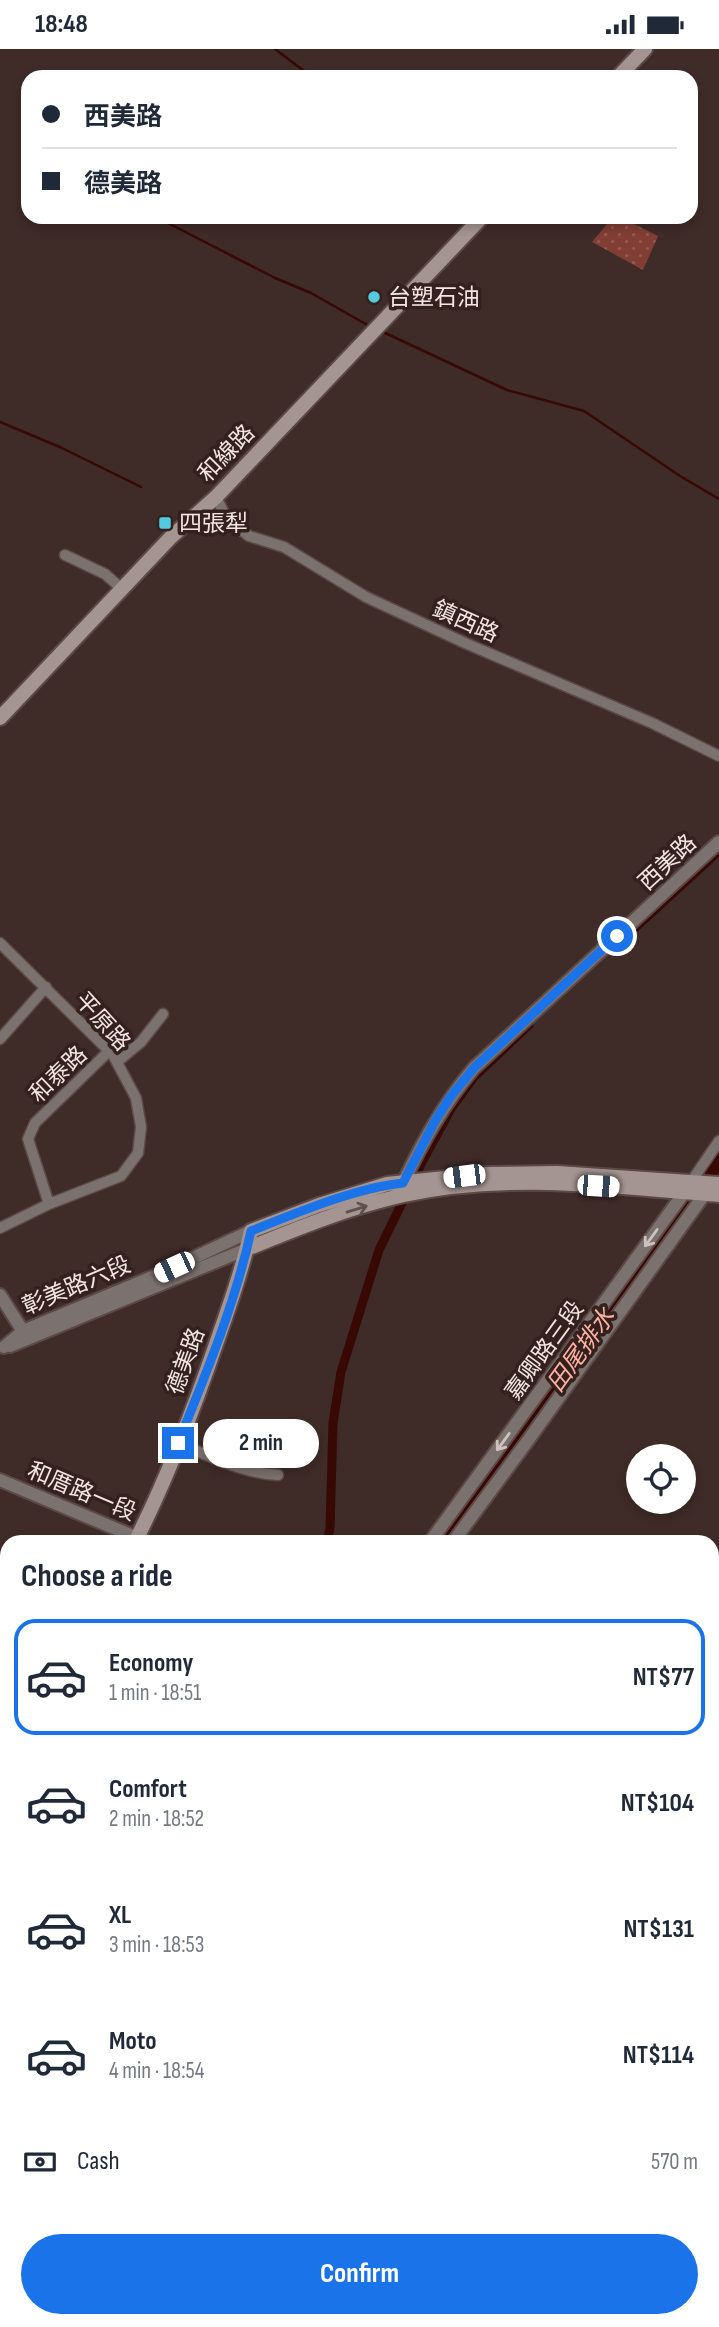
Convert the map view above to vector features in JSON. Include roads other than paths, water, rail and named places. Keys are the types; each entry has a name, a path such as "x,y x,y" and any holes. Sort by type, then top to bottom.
{"main road":[{"path":"625,70 645,49"},
{"name":"和線路","path":"0,718 171,537 216,497 475,224"},
{"name":"彰美路六段","path":"247,1249 321,1212 387,1184 408,1190 544,1182 704,1187"},
{"name":"彰美路六段","path":"251,1231 321,1212"},
{"name":"德美路","path":"142,1535 203,1381 251,1231"}],"street":[{"name":"鎮西路","path":"216,497 228,519 249,536 284,547 366,597 465,643 652,723 719,756"},
{"path":"65,555 105,574 122,589"},
{"name":"西美路","path":"408,1190 435,1121 474,1068 719,842"},
{"name":"平原路","path":"0,943 109,1051 136,1098 141,1127 138,1153 121,1176 49,1204 0,1228"},
{"path":"0,1039 46,987"},
{"path":"117,1062 141,1042 163,1014"},
{"name":"和泰路","path":"49,1204 28,1139 35,1123 109,1051"},
{"path":"704,1187 719,1140"},
{"name":"嘉卿路三段","path":"435,1535 704,1187"},
{"name":"嘉卿路三段","path":"458,1535 529,1439 704,1187"},
{"name":"彰美路六段","path":"1,1346 251,1231"},
{"name":"彰美路六段","path":"25,1335 247,1249"},
{"path":"0,1296 25,1335"},
{"path":"178,1443 238,1469 278,1475"},
{"name":"和厝路一段","path":"0,1480 128,1535"}],"waterway":[{"path":"275,49 303,70"},
{"path":"170,224 275,278 311,293 371,327"},
{"path":"381,331 507,390 584,411 719,499"},
{"path":"0,422 62,448 141,487"},
{"path":"635,928 719,851"},
{"path":"328,1535 333,1423 341,1372 379,1250 452,1107 474,1077 529,1025"},
{"name":"田尾排水","path":"447,1535 580,1346 719,1159"}],"place":[{"name":"台塑石油","path":"374,297"},
{"name":"四張犁","path":"165,523"}]}
